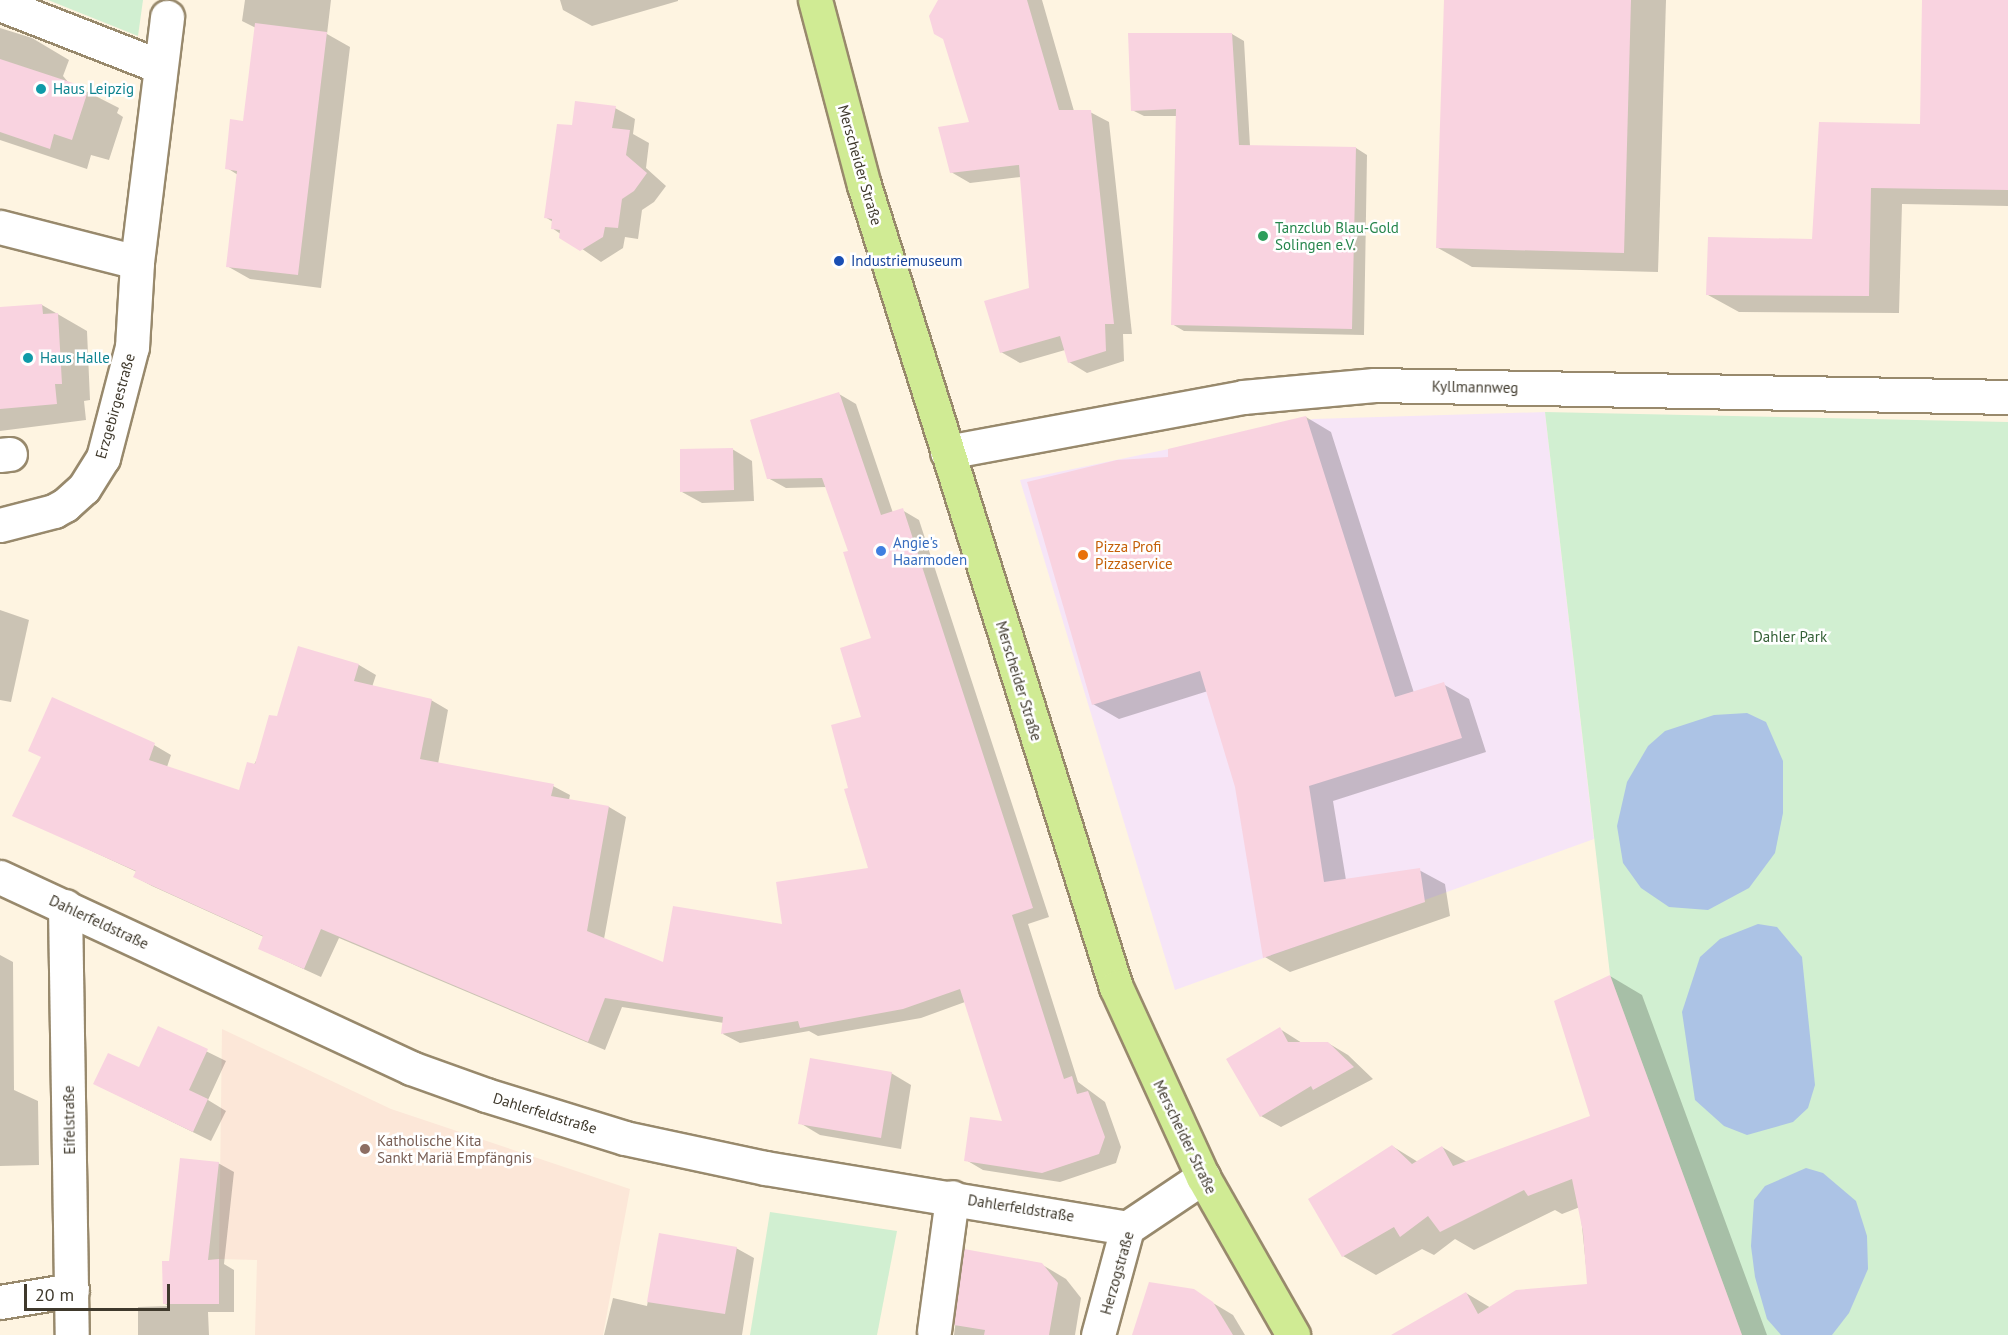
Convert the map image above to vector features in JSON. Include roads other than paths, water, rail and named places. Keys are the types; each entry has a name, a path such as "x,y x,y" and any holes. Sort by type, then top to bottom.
{"main road":[{"name":"Merscheider Straße","path":"815,0 864,185 946,452 1116,987 1203,1177 1293,1335"}],"street":[{"path":"0,4 159,66"},
{"name":"Erzgebirgestraße","path":"0,525 54,512 76,496 94,475 102,458 130,357 137,262 159,66 167,17"},
{"path":"0,227 137,262"},
{"name":"Kyllmannweg","path":"946,452 1244,397 1374,386 2008,397"},
{"name":"Dahlerfeldstraße","path":"0,877 411,1068 486,1095 671,1148 773,1169 952,1197 1127,1228"},
{"name":"Eifelstraße","path":"65,906 72,1335"},
{"name":"Herzogstraße","path":"1098,1335 1127,1228 1203,1177"},
{"path":"934,1331 952,1197"},
{"path":"0,1302 72,1290"}],"water":[{"path":"1747,713 1766,722 1783,761 1783,813 1775,853 1749,888 1708,910 1669,907 1641,888 1623,863 1617,826 1627,782 1648,746 1665,731 1714,715"},
{"path":"1758,924 1777,927 1802,957 1815,1085 1808,1108 1793,1122 1747,1135 1724,1126 1695,1100 1682,1012 1700,957 1720,939"},
{"path":"1806,1168 1823,1173 1856,1201 1867,1236 1868,1269 1849,1313 1832,1335 1781,1335 1767,1319 1755,1277 1751,1246 1754,1200 1765,1186"}],"place":[{"name":"Haus Leipzig","path":"41,89"},
{"name":"Tanzclub Blau-Gold Solingen e.V.","path":"1263,236"},
{"name":"Industriemuseum","path":"839,261"},
{"name":"Haus Halle","path":"28,358"},
{"name":"Angie's Haarmoden","path":"881,551"},
{"name":"Pizza Profi Pizzaservice","path":"1083,555"},
{"name":"Katholische Kita Sankt Mariä Empfängnis","path":"365,1149"}],"park label":[{"name":"Dahler Park","path":"1790,637"}]}
